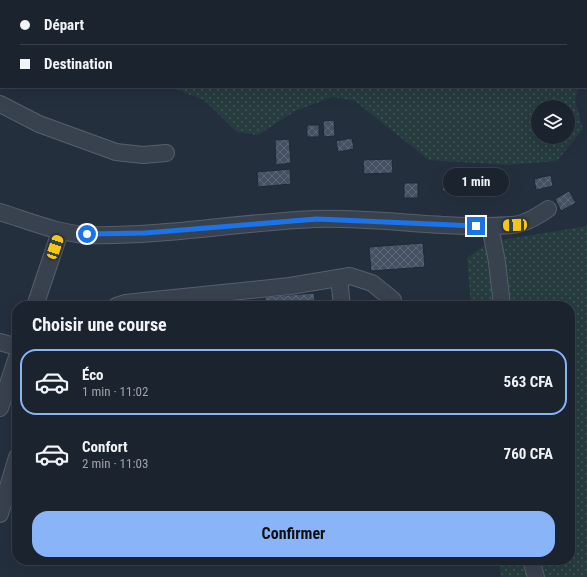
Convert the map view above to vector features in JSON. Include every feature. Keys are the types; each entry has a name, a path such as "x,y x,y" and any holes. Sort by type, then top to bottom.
{"street":[{"path":"0,104 38,124 116,152 143,155 166,153"},
{"path":"0,212 60,232 87,234 145,233 317,219 424,223 462,227 515,225 536,217 548,209"},
{"path":"490,226 497,262 501,301"},
{"path":"37,301 60,232"},
{"path":"145,301 290,286 350,276 372,283 392,301"},
{"path":"339,278 341,301"},
{"path":"0,342 12,346"},
{"path":"0,408 12,372"},
{"path":"0,514 12,474"},
{"path":"532,565 536,577"}],"green space":[{"path":"174,88 578,88 575,101 531,100 531,144 571,144 557,161 506,165 429,160 355,101 332,97 295,111 258,135 237,132 205,101"},
{"path":"575,101 583,129 575,139"},
{"path":"587,226 587,577 501,577 500,565 575,565 575,301 471,301 467,258 489,242"}],"building":[{"path":"334,120 335,136 324,137 323,121"},
{"path":"307,125 319,125 319,137 307,137"},
{"path":"352,138 354,149 338,152 336,141"},
{"path":"289,139 291,163 276,165 275,140"},
{"path":"392,159 393,173 364,174 363,160"},
{"path":"290,169 291,184 258,187 257,172"},
{"path":"551,175 553,186 536,190 534,179"},
{"path":"444,176 457,178 455,193 442,191"},
{"path":"480,176 506,176 506,191 480,191"},
{"path":"467,181 479,183 478,192 466,191"},
{"path":"404,183 418,183 418,198 404,198"},
{"path":"569,191 576,203 561,211 555,199"},
{"path":"423,243 425,267 371,271 369,247"},
{"path":"314,293 315,301 265,301 265,297"}],"route":[{"path":"87,234 145,233 317,219 424,223 462,227 476,226"}]}
